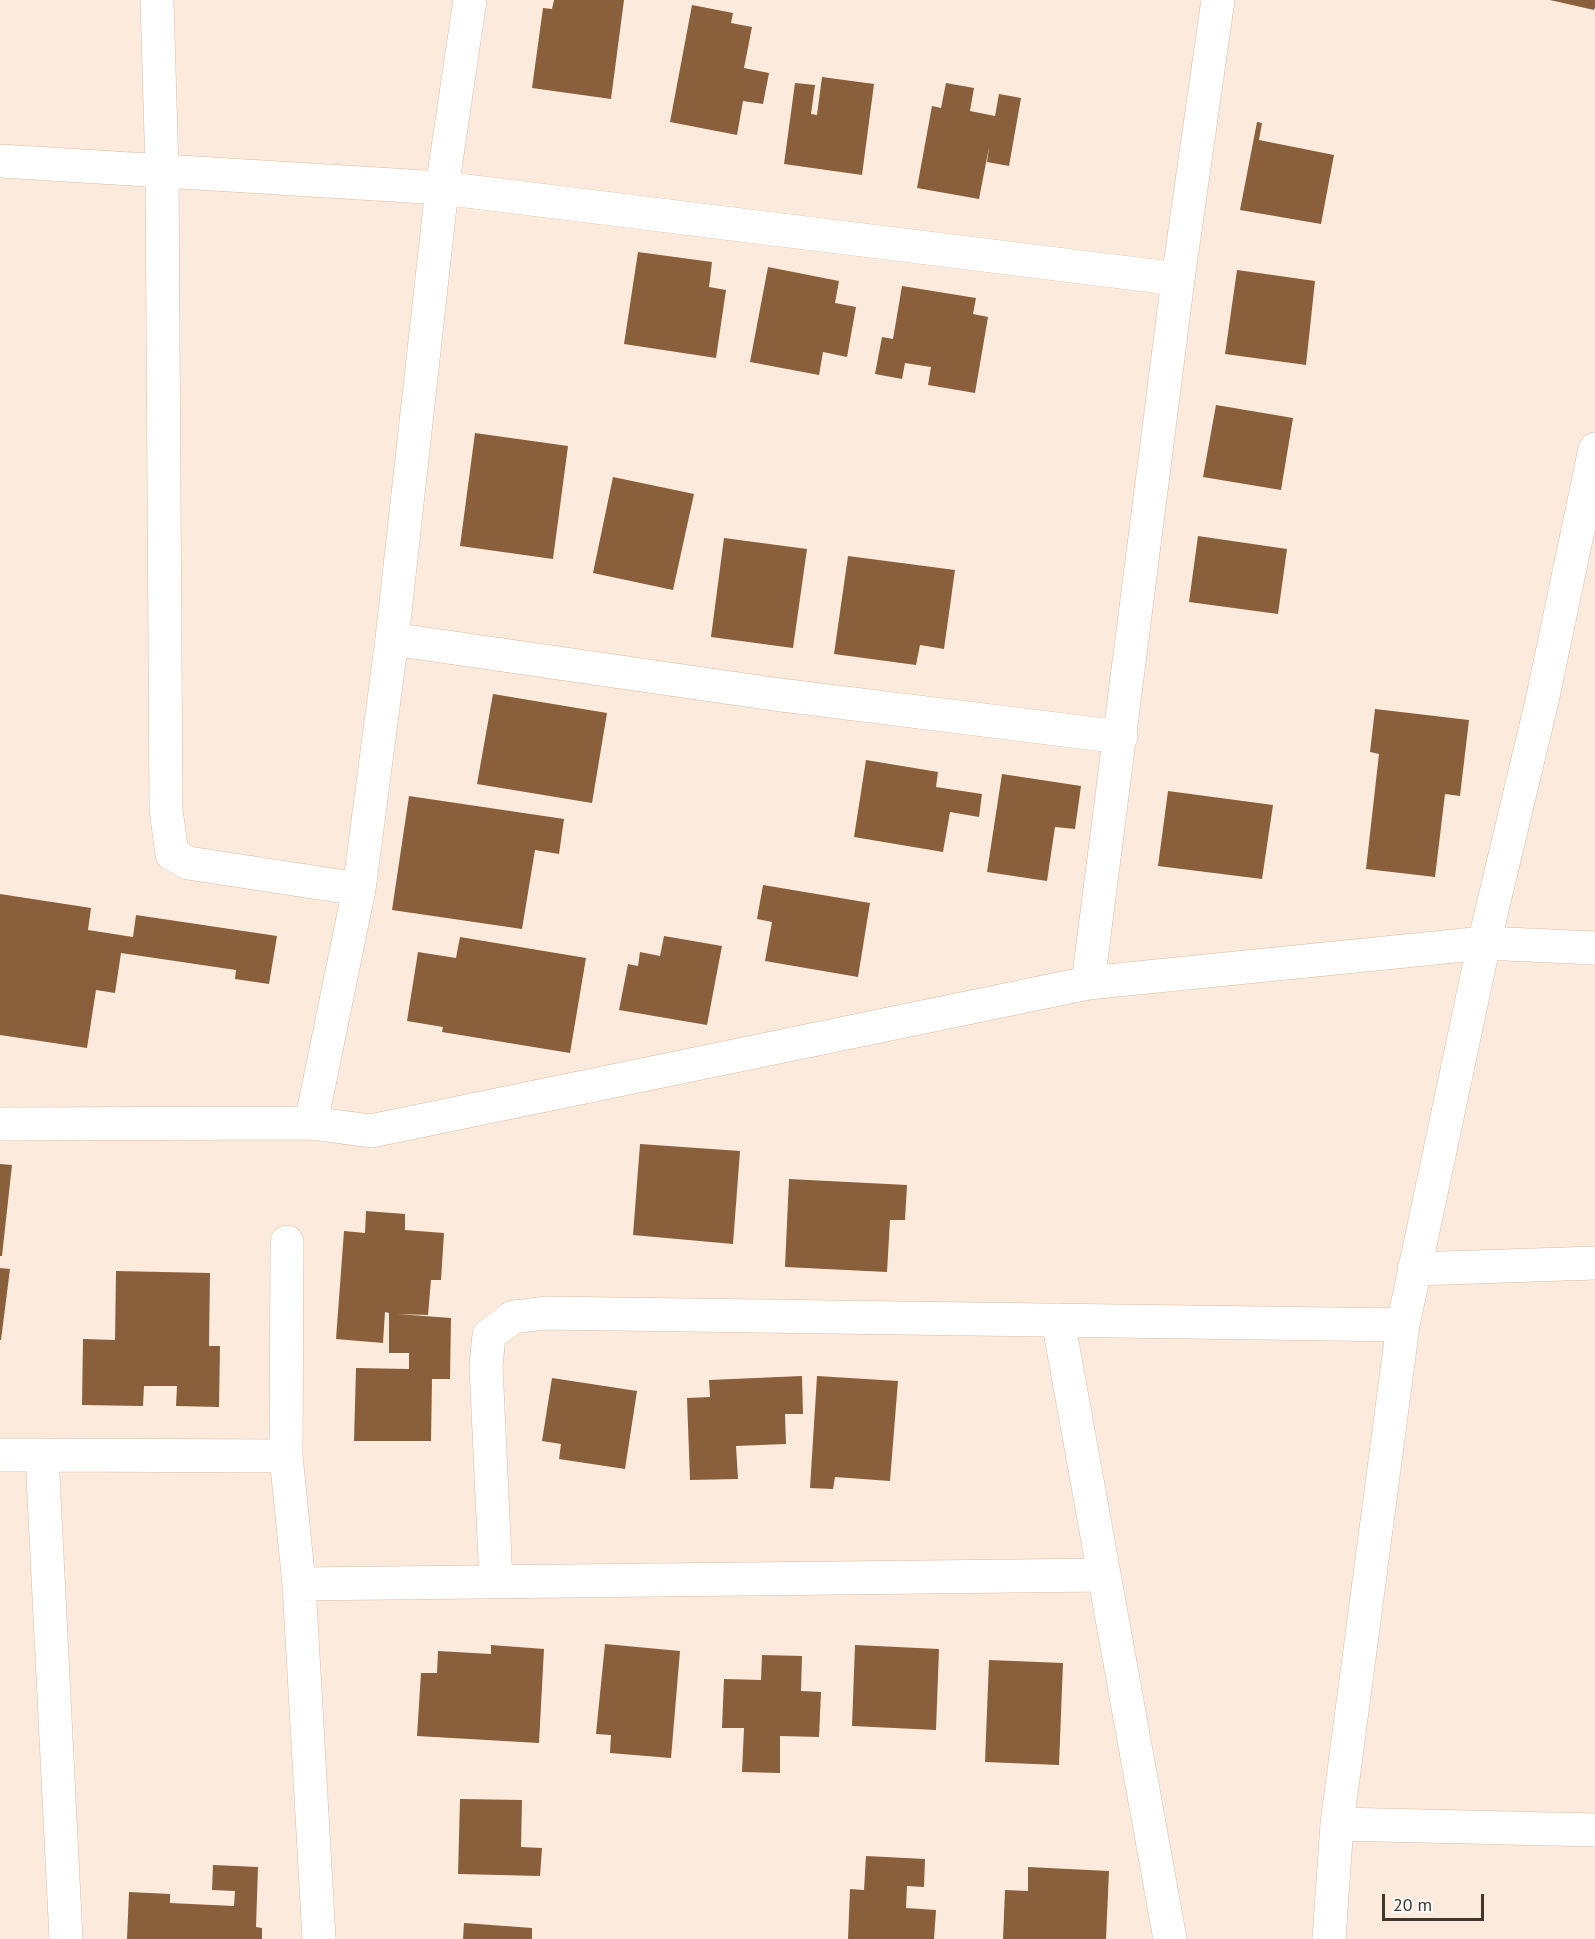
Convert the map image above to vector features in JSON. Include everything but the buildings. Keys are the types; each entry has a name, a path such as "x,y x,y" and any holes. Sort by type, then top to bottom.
{"street":[{"path":"158,0 162,171 166,810 172,854 188,863 359,889"},
{"path":"311,1123 359,889 392,639 442,188 470,0"},
{"path":"1088,983 1178,279 1218,0"},
{"path":"0,161 442,188 1178,279"},
{"path":"1329,1939 1337,1824 1403,1325 1484,943 1542,701 1595,449"},
{"path":"392,639 773,694 1121,737"},
{"path":"0,1124 311,1123 371,1131 1088,983 1484,943 1595,948"},
{"path":"287,1242 286,1456 299,1584 319,1939"},
{"path":"1414,1269 1595,1263"},
{"path":"496,1582 486,1366 489,1335 513,1317 545,1313 1403,1325"},
{"path":"1058,1320 1170,1939"},
{"path":"0,1455 286,1456"},
{"path":"42,1455 66,1939"},
{"path":"299,1584 1104,1575"},
{"path":"1337,1824 1595,1830"}]}
